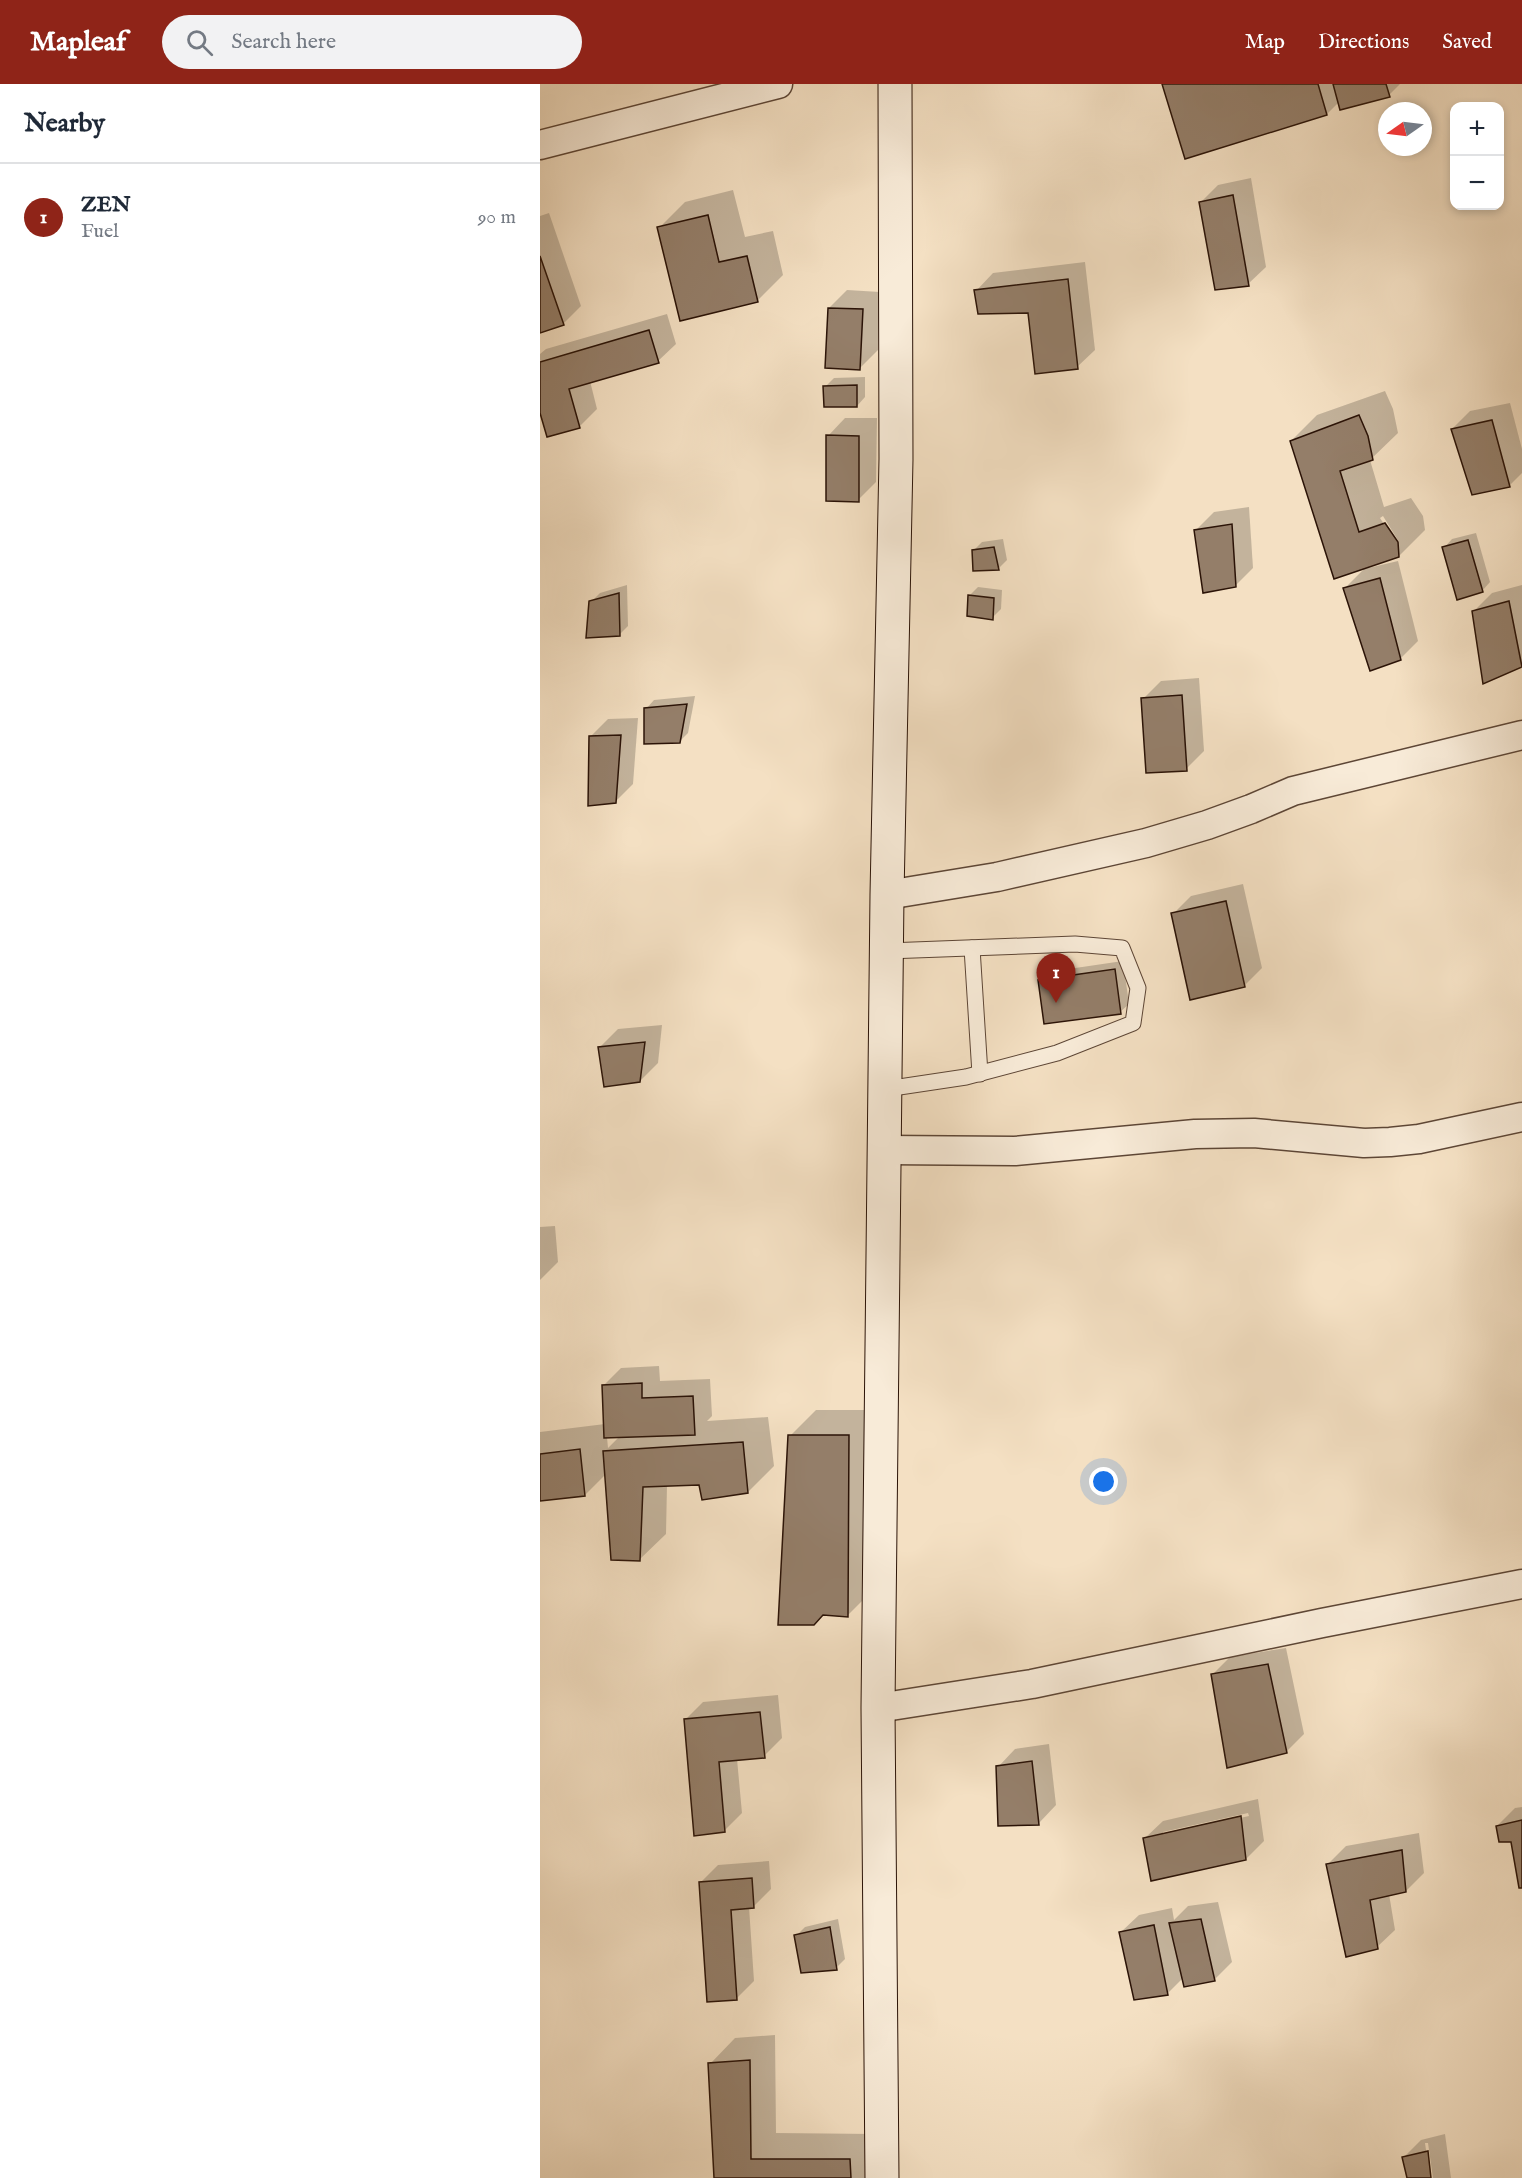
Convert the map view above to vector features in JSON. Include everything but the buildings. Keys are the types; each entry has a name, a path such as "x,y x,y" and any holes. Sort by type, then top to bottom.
{"street":[{"path":"540,145 778,84"},
{"path":"882,2178 878,1708 886,1150 887,895 896,459 895,84"},
{"path":"887,895 997,877 1146,843 1218,821 1293,791 1522,735"},
{"path":"886,1150 1015,1151 1195,1134 1254,1134 1364,1143 1390,1142 1419,1139 1522,1117"},
{"path":"878,1708 1032,1684 1522,1584"}],"lane":[{"path":"886,1089 980,1074 1057,1053 1133,1023 1138,988 1122,948 1075,944 887,951"},
{"path":"972,948 980,1074"}],"place":[{"name":"ZEN","path":"1056,1003"}]}
